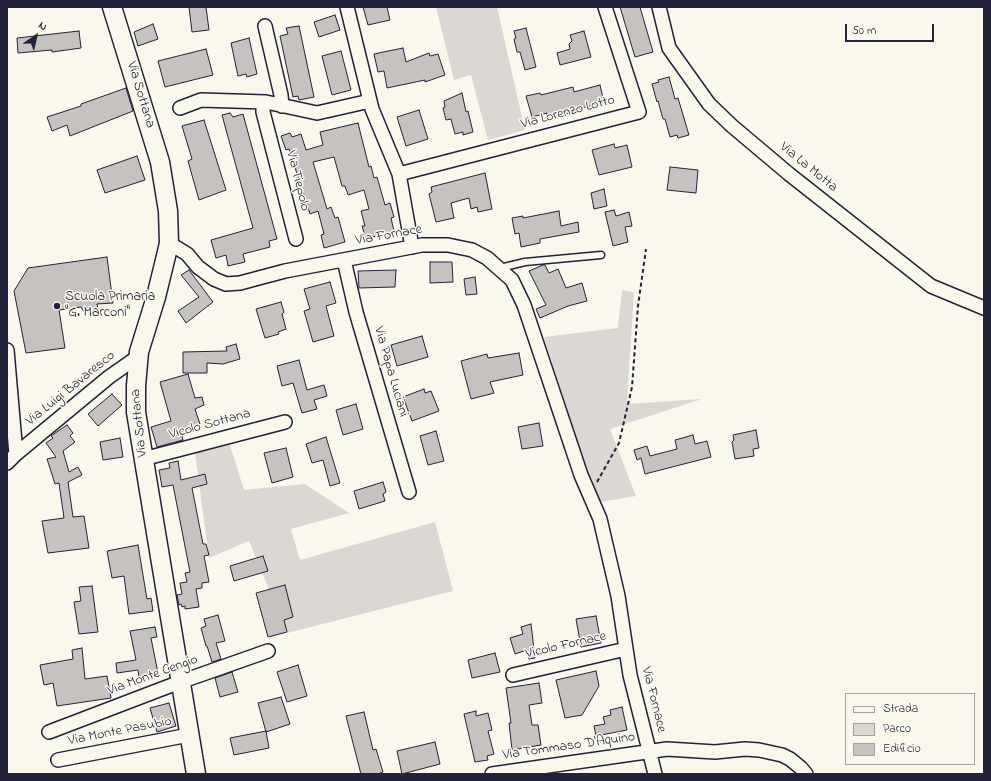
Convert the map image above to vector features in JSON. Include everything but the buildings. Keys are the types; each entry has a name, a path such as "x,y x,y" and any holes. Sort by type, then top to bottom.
{"street":[{"name":"Via Sottana","path":"112,7 160,162 168,211 169,243 156,297 139,356 136,386 136,412 196,774"},
{"path":"347,7 372,109 399,174 412,247"},
{"name":"Via Lorenzo Lotto","path":"399,174 639,112 605,7"},
{"name":"Via La Motta","path":"659,7 669,48 709,104 732,126 789,174 931,286 984,308"},
{"path":"265,26 281,95 282,106"},
{"path":"180,108 201,100 263,102 317,113 370,101"},
{"name":"Via Tiepolo","path":"263,102 263,112 296,239"},
{"name":"Via Fornace","path":"169,243 187,254 198,267 214,279 226,284 240,283 285,271 422,245 448,245 472,250 488,258 500,268 512,280 524,305 581,475 600,519 618,596 630,675 650,752 667,750 715,752 745,749 759,750 772,752 790,759 806,774"},
{"name":"Via Papa Luciani","path":"344,260 360,326 409,492"},
{"path":"7,350 16,454"},
{"name":"Via Luigi Bavaresco","path":"7,464 16,454 109,377 139,356"},
{"name":"Vicolo Sottana","path":"143,459 285,422"},
{"name":"Vicolo Fornace","path":"513,675 626,649"},
{"name":"Via Monte Cengio","path":"49,732 180,682 268,651"},
{"name":"Via Monte Pasubio","path":"58,760 189,735"},
{"path":"650,752 655,774"},
{"name":"Via Tommaso D'Aquino","path":"492,774 650,752"}],"lane":[{"path":"500,268 525,262 601,255"}],"path":[{"path":"590,496 619,443 632,387 638,306 646,249"}],"green space":[{"path":"436,7 497,7 525,130 488,140 471,75 454,80"},
{"path":"622,290 634,292 627,404 702,399 610,429 636,496 600,502 578,443 544,337 618,328"},
{"path":"229,442 244,490 305,484 349,513 291,529 300,560 435,522 453,591 287,633 249,541 209,558 194,445"}],"place":[{"name":"Scuola Primaria \"G. Marconi\"","path":"57,306"}]}
